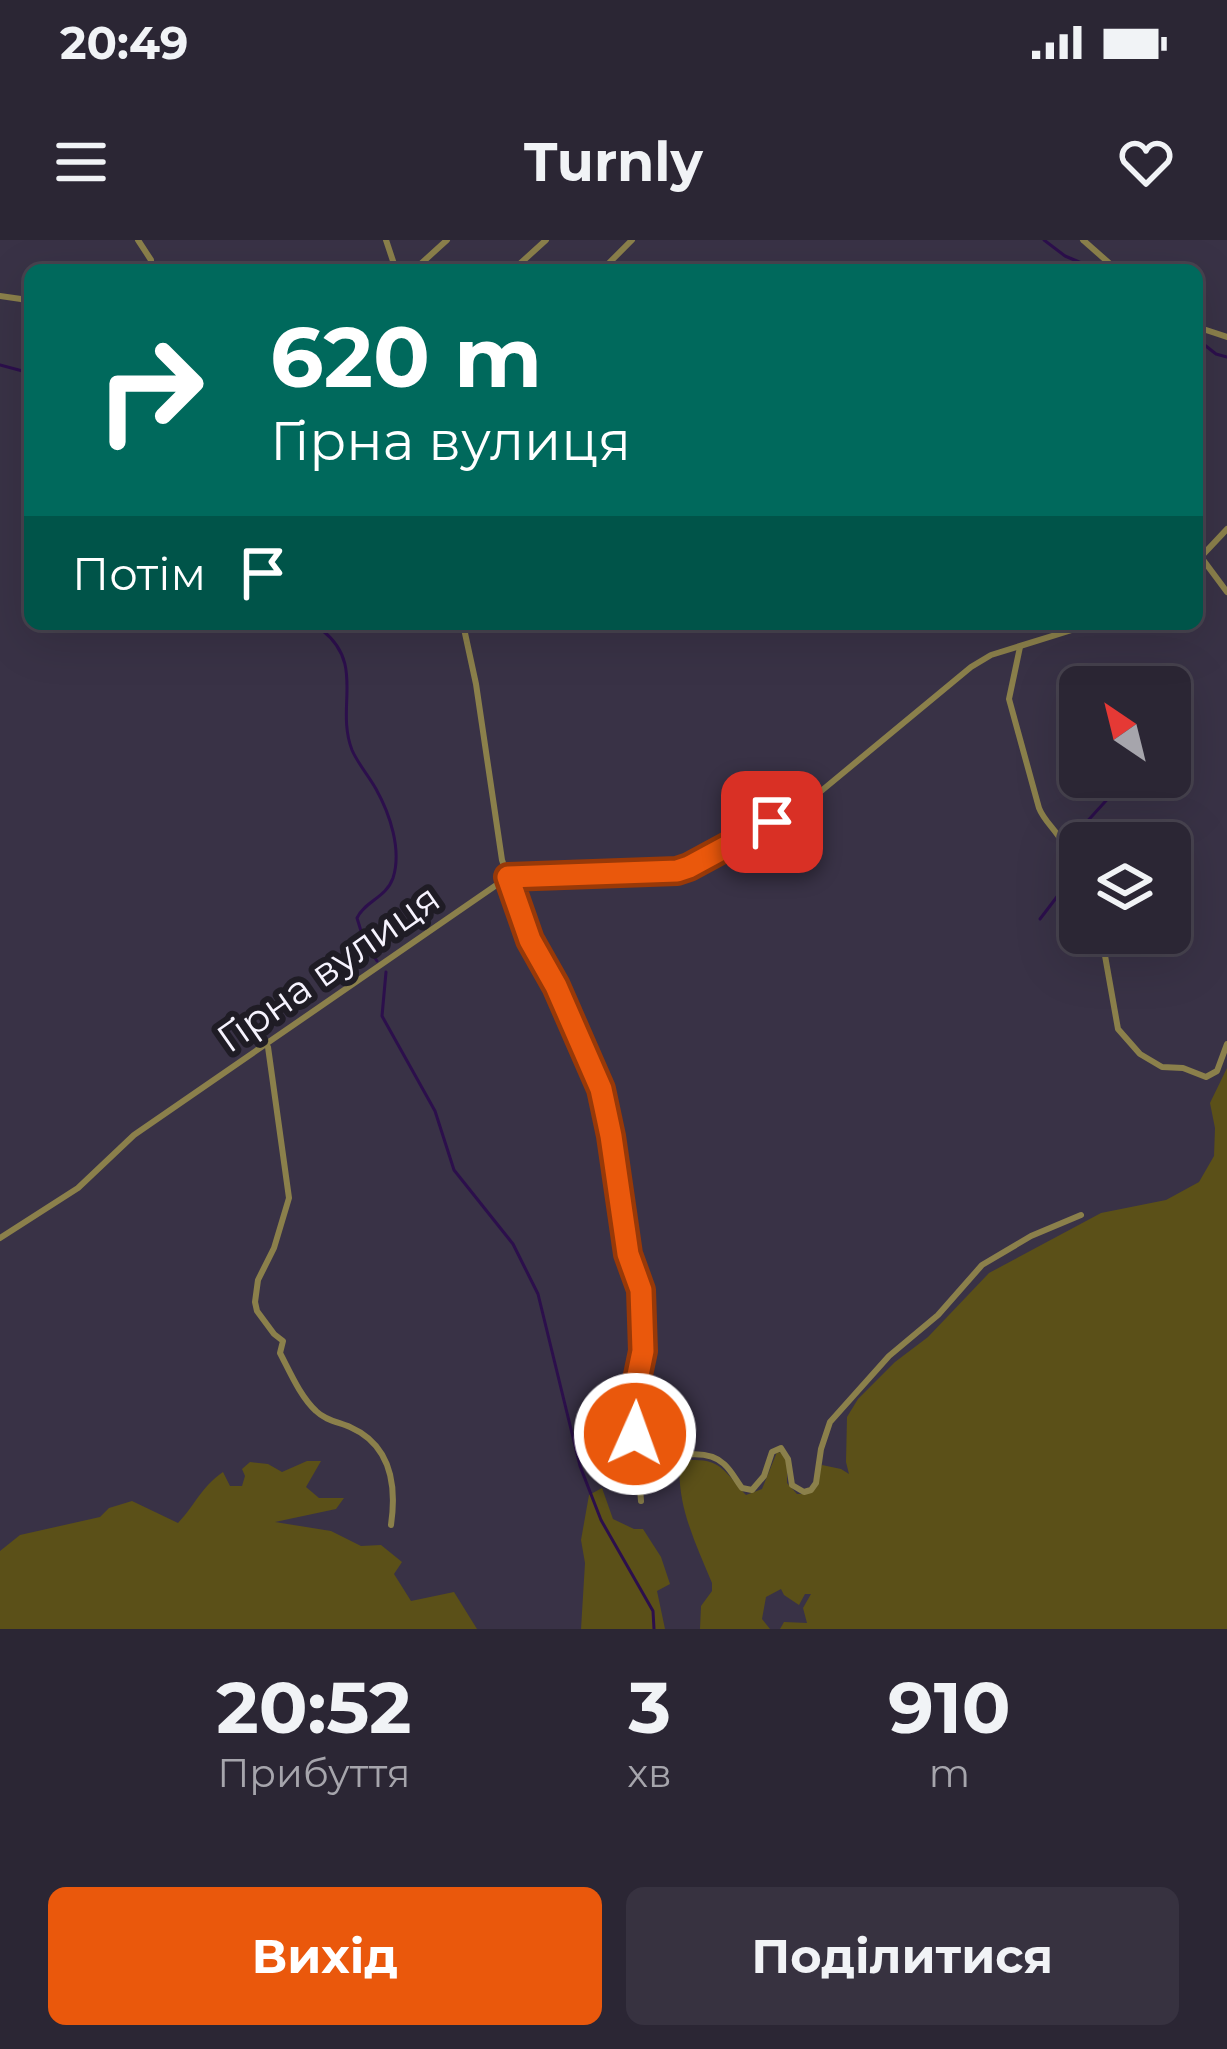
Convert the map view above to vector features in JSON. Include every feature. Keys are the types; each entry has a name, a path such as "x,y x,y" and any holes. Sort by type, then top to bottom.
{"street":[{"path":"421,264 447,240"},
{"path":"520,264 546,240"},
{"path":"608,264 632,240"},
{"path":"1083,240 1110,264"},
{"path":"1203,555 1227,529"},
{"path":"1203,564 1227,592"},
{"path":"464,630 502,860 530,940 556,986 601,1089 628,1254 641,1290 643,1351 633,1399 640,1501"},
{"path":"508,877 664,873 689,867 820,792 971,667 1072,630"},
{"path":"1020,646 1010,708 1039,808 1059,837"},
{"name":"Гірна вулиця","path":"0,1238 78,1188 134,1135 508,877"},
{"path":"1106,954 1118,1029 1140,1054 1162,1067 1183,1067 1206,1077 1217,1071 1227,1044"},
{"path":"267,1045 289,1198 274,1249 258,1280 257,1310 283,1341 280,1354 311,1406 327,1419 359,1431 388,1461 394,1491 391,1525"},
{"path":"638,1463 714,1456 742,1488 752,1490 764,1476 772,1452 781,1448 788,1460 791,1485 804,1492 811,1490 830,1422 889,1356 951,1303 982,1265 1031,1236 1081,1215"}],"shaded area":[{"path":"1227,1068 1227,1629 780,1629 784,1622 807,1623 803,1608 811,1594 805,1594 799,1605 781,1589 766,1597 762,1619 770,1629 700,1629 701,1606 712,1583 684,1509 680,1461 712,1462 746,1495 762,1489 777,1452 783,1453 787,1483 797,1494 808,1494 822,1465 849,1474 847,1417 858,1399 928,1337 989,1273 1101,1213 1166,1200 1199,1182 1214,1156 1210,1103"},
{"path":"307,1461 321,1461 306,1487 319,1498 344,1498 336,1509 275,1522 331,1531 361,1546 381,1545 402,1562 394,1574 411,1601 454,1592 477,1629 0,1629 0,1551 20,1535 100,1517 109,1508 132,1501 178,1523 223,1472 230,1486 242,1486 242,1469 250,1462 282,1472"},
{"path":"602,1488 613,1519 643,1529 661,1557 670,1584 657,1591 665,1629 581,1629 585,1563 581,1540 589,1495"}],"waterway":[{"path":"1044,240 1084,264"},
{"path":"1203,344 1227,357"},
{"path":"0,365 24,371"},
{"path":"322,630 343,657 352,750 381,799 393,832 393,878 357,918 365,944 377,961"},
{"path":"1087,822 1108,798"},
{"path":"1040,919 1059,894"},
{"path":"386,972 382,1016 435,1111 454,1170 513,1244 538,1294 580,1466 601,1520 653,1611 654,1629"}],"route":[{"path":"635,1434 633,1399 643,1351 641,1290 628,1254 601,1089 556,986 530,940 508,877 677,871 772,822"}]}
